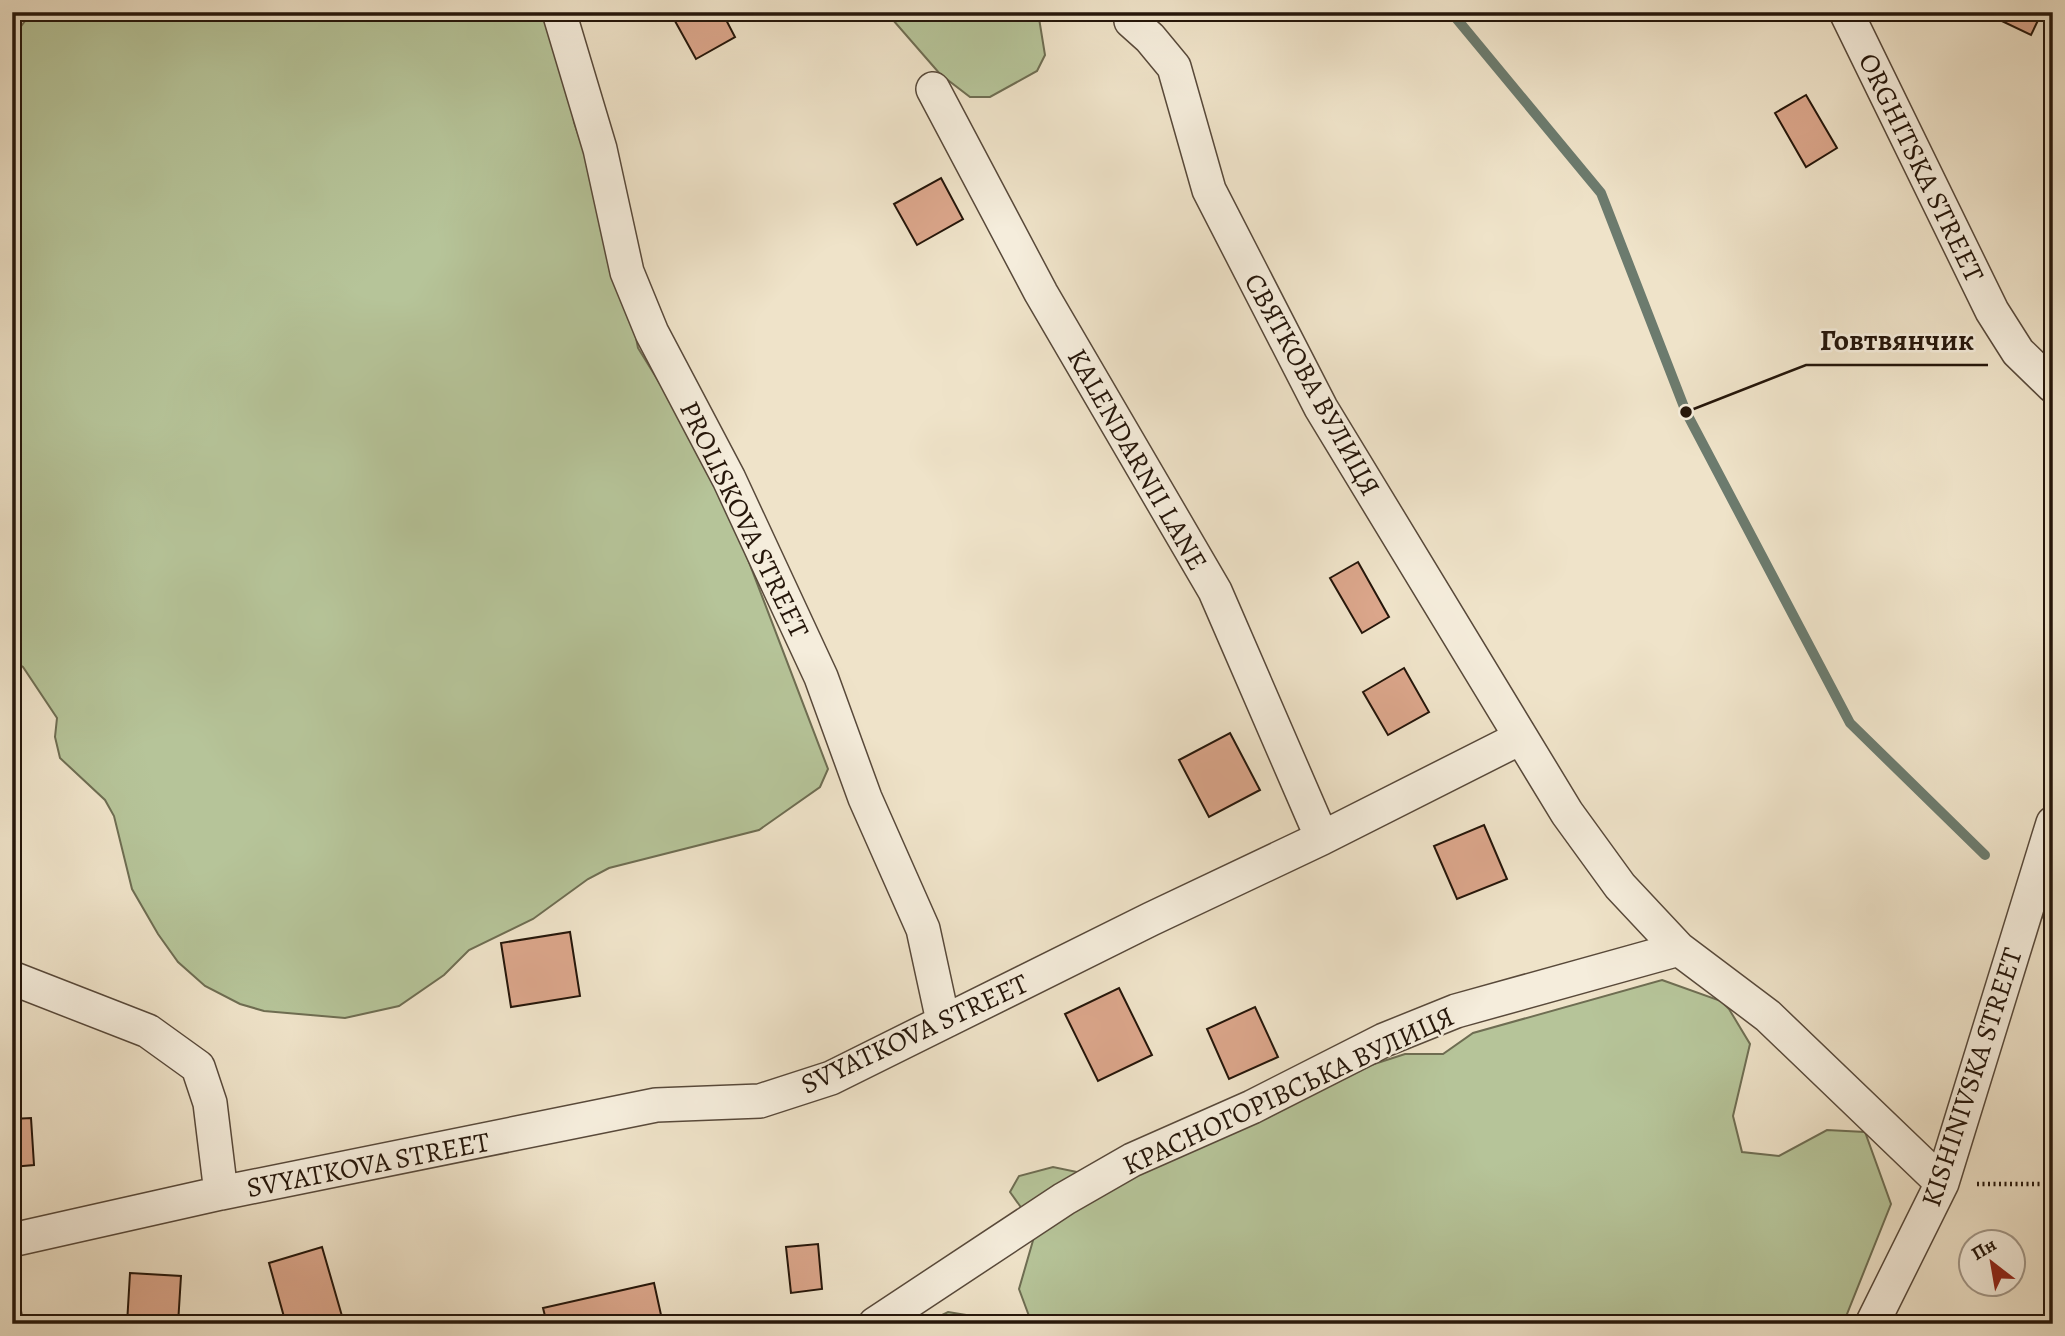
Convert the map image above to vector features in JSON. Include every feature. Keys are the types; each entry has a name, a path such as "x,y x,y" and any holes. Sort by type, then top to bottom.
{"street":[{"name":"PROLISKOVA STREET","path":"559,12 600,149 627,272 652,333 729,479 821,677 865,797 923,929 943,1021"},
{"name":"ORGHITSKA STREET","path":"1846,12 1992,311 2018,352 2053,386"},
{"name":"СВЯТКОВА ВУЛИЦЯ","path":"1131,21 1174,66 1209,190 1321,408 1567,813 1620,886 1679,949 1768,1016 1942,1184"},
{"name":"KALENDARNII LANE","path":"933,89 1041,293 1215,591 1322,838"},
{"name":"SVYATKOVA STREET","path":"12,978 148,1031 198,1067 210,1103 221,1193 656,1105 760,1101 831,1078 1520,738"},
{"name":"KISHINIVSKA STREET","path":"1872,1324 1942,1184 2053,823"},
{"name":"КРАСНОГОРІВСЬКА ВУЛИЦЯ","path":"875,1324 1064,1199 1132,1160 1252,1107 1384,1040 1456,1011 1679,949"},
{"path":"12,1240 221,1193"}],"path":[{"path":"1942,1184 2053,1184"}],"green space":[{"path":"32,12 569,12 565,45 574,122 620,257 638,348 715,473 828,769 820,787 759,830 609,868 588,879 533,919 469,950 444,975 399,1006 345,1018 264,1011 240,1004 205,986 178,962 132,889 114,816 105,800 60,758 55,737 57,718 23,667 12,660 12,38"},
{"path":"886,12 1038,12 1045,55 1037,71 990,97 970,97 940,74"},
{"path":"1662,980 1721,1001 1729,1009 1750,1044 1733,1116 1742,1152 1779,1156 1827,1130 1865,1132 1891,1204 1843,1324 1032,1324 1019,1289 1034,1237 1030,1220 1010,1192 1019,1176 1053,1167 1120,1181 1365,1067 1405,1054 1443,1054 1473,1033"},
{"path":"948,1312 966,1315 979,1324 924,1324"},
{"path":"452,1317 493,1321 497,1324 428,1324"}],"building":[{"path":"670,12 722,12 735,37 696,59"},
{"path":"1983,12 2042,12 2031,35"},
{"path":"1806,95 1837,148 1806,167 1775,113"},
{"path":"941,178 963,219 917,245 894,204"},
{"path":"1358,562 1389,617 1362,633 1330,578"},
{"path":"1404,668 1429,712 1388,735 1363,692"},
{"path":"1230,733 1260,790 1209,817 1179,760"},
{"path":"1484,825 1507,879 1457,899 1434,846"},
{"path":"570,932 580,996 511,1007 501,943"},
{"path":"1119,988 1152,1055 1098,1081 1065,1014"},
{"path":"1255,1007 1278,1057 1229,1079 1207,1029"},
{"path":"31,1118 34,1165 12,1167 12,1119"},
{"path":"818,1244 822,1289 791,1293 786,1247"},
{"path":"322,1247 342,1316 313,1324 286,1324 269,1263"},
{"path":"130,1273 181,1276 178,1324 127,1324"},
{"path":"654,1283 663,1324 547,1324 543,1308"},
{"path":"12,1291 18,1291 23,1324 12,1324"}],"waterway":[{"path":"1451,12 1601,193 1686,412 1850,723 1985,855"},
{"path":"2034,903 2053,922"}],"place":[{"name":"Говтвянчик","path":"1686,412"}]}
